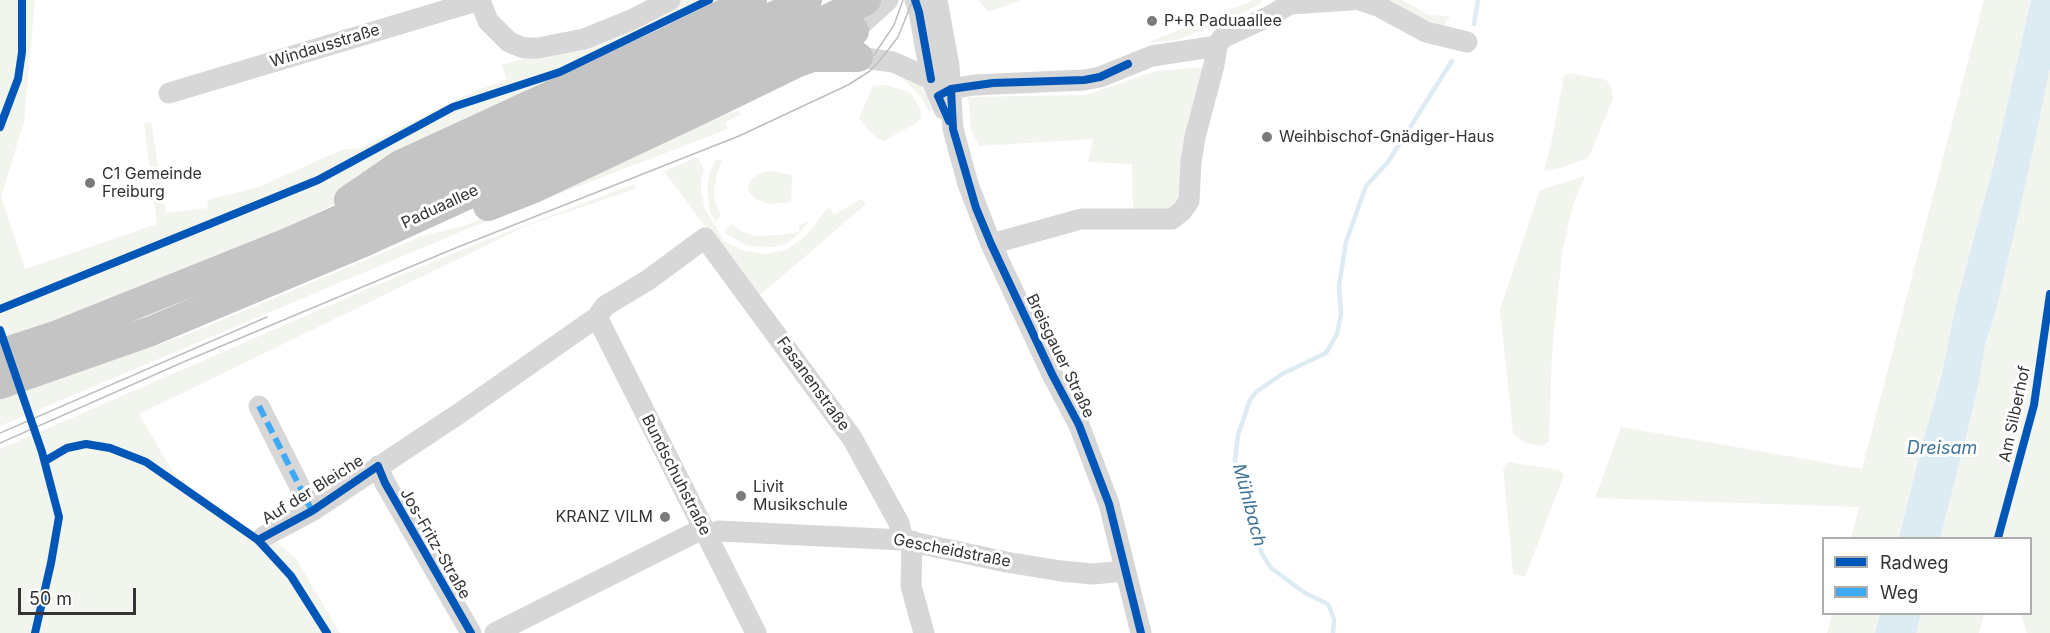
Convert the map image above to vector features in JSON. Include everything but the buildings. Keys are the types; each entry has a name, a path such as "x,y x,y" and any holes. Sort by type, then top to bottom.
{"highway":[{"path":"290,242 400,165 667,42 752,0"},
{"name":"Paduaallee","path":"0,354 58,335 290,242 576,114 807,0"},
{"path":"359,244 449,221 523,192 798,62 813,57 839,56 862,26"},
{"name":"Paduaallee","path":"0,384 151,331 359,244 593,137 862,26"}],"street":[{"path":"480,0 488,21 509,42 524,48 538,48 584,39 631,20 670,0"},
{"name":"Windausstraße","path":"169,93 480,0"},
{"path":"888,0 862,26 893,62 940,88 993,83 1084,80 1152,56 1217,46"},
{"name":"Breisgauer Straße","path":"937,0 940,88"},
{"path":"991,244 1081,219 1172,219 1189,201 1195,137 1217,46 1222,38 1270,16 1289,2 1351,0"},
{"path":"1360,0 1378,6 1426,32 1467,42"},
{"name":"Breisgauer Straße","path":"918,4 968,184 991,244 1052,374 1079,425 1109,504 1141,633"},
{"name":"Auf der Bleiche","path":"263,537 312,511 460,413 597,317 605,306 648,280 705,238"},
{"name":"Fasanenstraße","path":"705,238 852,438 907,540 910,586 924,633"},
{"name":"Bundschuhstraße","path":"597,317 756,633"},
{"name":"Auf der Bleiche","path":"259,406 312,511"},
{"name":"Jos-Fritz-Straße","path":"378,466 385,483 471,633"},
{"name":"Gescheidstraße","path":"495,633 706,532 907,540 1006,562 1061,571 1093,574 1125,571"}],"shaded area":[{"path":"0,0 35,0 24,122 1,197 25,269 157,224 144,124 151,122 166,213 208,208 207,200 259,187 341,150 361,148 459,98 507,79 501,65 604,38 681,0 724,0 293,225 53,321 0,339"},
{"path":"978,0 1021,0 989,12"},
{"path":"1254,0 1263,0 1260,4 1234,17 1177,40 1146,43"},
{"path":"1391,0 1403,0 1428,15 1450,16 1443,26 1420,18"},
{"path":"1984,0 2031,0 1993,167 1956,304 1942,374 1899,537 1851,537 1859,507 1595,498 1621,427 1862,469"},
{"path":"1205,67 1184,198 1176,208 1160,214 1133,209 1132,164 1088,162 1093,139 979,146 971,130 968,97 1085,95 1157,71"},
{"path":"2050,69 2050,633 2027,633 2021,615 2032,615 2032,537 1940,537 1979,382 1985,345 1995,315"},
{"path":"1569,73 1606,80 1611,86 1613,99 1587,158 1561,168 1544,171 1564,76"},
{"path":"902,78 916,81 921,86 932,112 928,110 922,98"},
{"path":"885,85 911,94 920,108 921,115 916,123 884,141 868,130 859,118 873,86"},
{"path":"739,110 741,115 725,122 728,129 467,229 0,426 0,393 191,333 425,235 463,226 539,198 672,135"},
{"path":"698,157 704,170 701,192 705,209 724,241 741,250 765,254 786,250 807,235 826,210 830,208 834,215 861,199 866,204 758,297 664,171"},
{"path":"717,159 722,161 714,191 715,201 721,215 715,222 710,211 707,188 710,172"},
{"path":"771,171 792,175 791,202 768,204 757,200 749,193 748,186 751,179 763,172"},
{"path":"1585,176 1573,204 1562,253 1552,354 1549,441 1542,446 1526,443 1513,434 1500,309 1540,190"},
{"path":"634,184 635,189 526,226 139,414 176,477 256,534 274,541 295,557 340,633 0,633 0,449 365,290 481,242"},
{"path":"810,220 797,236 785,244 773,247 747,246 724,232 731,224 755,236 780,235 799,232 799,226"},
{"path":"1508,462 1560,470 1564,475 1525,577 1513,573 1503,468"},
{"path":"1832,615 1880,615 1875,633 1827,633"},
{"path":"1921,615 1984,615 1979,633 1916,633"}],"water":[{"name":"Dreisam","path":"2031,0 2050,0 2050,69 1995,315 1985,345 1979,382 1940,537 1899,537 1942,374 1956,304 1993,167"},
{"path":"1880,615 1921,615 1916,633 1875,633"}],"waterway":[{"name":"Mühlbach","path":"1474,24 1478,0"},
{"name":"Mühlbach","path":"1333,633 1334,619 1328,604 1305,593 1271,568 1262,554 1239,482 1235,460 1238,435 1250,400 1256,392 1282,374 1326,353 1337,334 1341,314 1339,286 1346,242 1366,186 1388,162 1452,61"}],"tram line":[{"path":"874,55 894,25 903,0"},
{"path":"0,443 188,360 453,249 739,136 848,85 870,71 898,37 913,0"},
{"path":"0,433 267,317"}],"marked path":[{"path":"259,406 312,511"}],"cycle path":[{"path":"0,127 18,79 22,52 22,0"},
{"path":"0,309 318,180 453,107 560,72 709,0"},
{"path":"915,0 931,79"},
{"path":"949,121 938,96 951,89 993,83 1084,80 1100,77 1128,64"},
{"path":"951,89 953,129 976,208 1052,374 1079,425 1109,504 1141,633"},
{"name":"Am Silberhof","path":"1998,537 2034,405 2050,294"},
{"path":"0,330 42,452 59,517 35,633"},
{"path":"45,461 67,448 86,444 110,448 146,462 258,540 291,576 327,633"},
{"path":"258,540 312,511 378,466 385,483 471,633"}],"place":[{"name":"P+R Paduaallee","path":"1152,21"},
{"name":"Weihbischof-Gnädiger-Haus","path":"1267,137"},
{"name":"C1 Gemeinde Freiburg","path":"90,183"},
{"name":"Livit Musikschule","path":"741,496"},
{"name":"KRANZ VILM","path":"665,517"}]}
